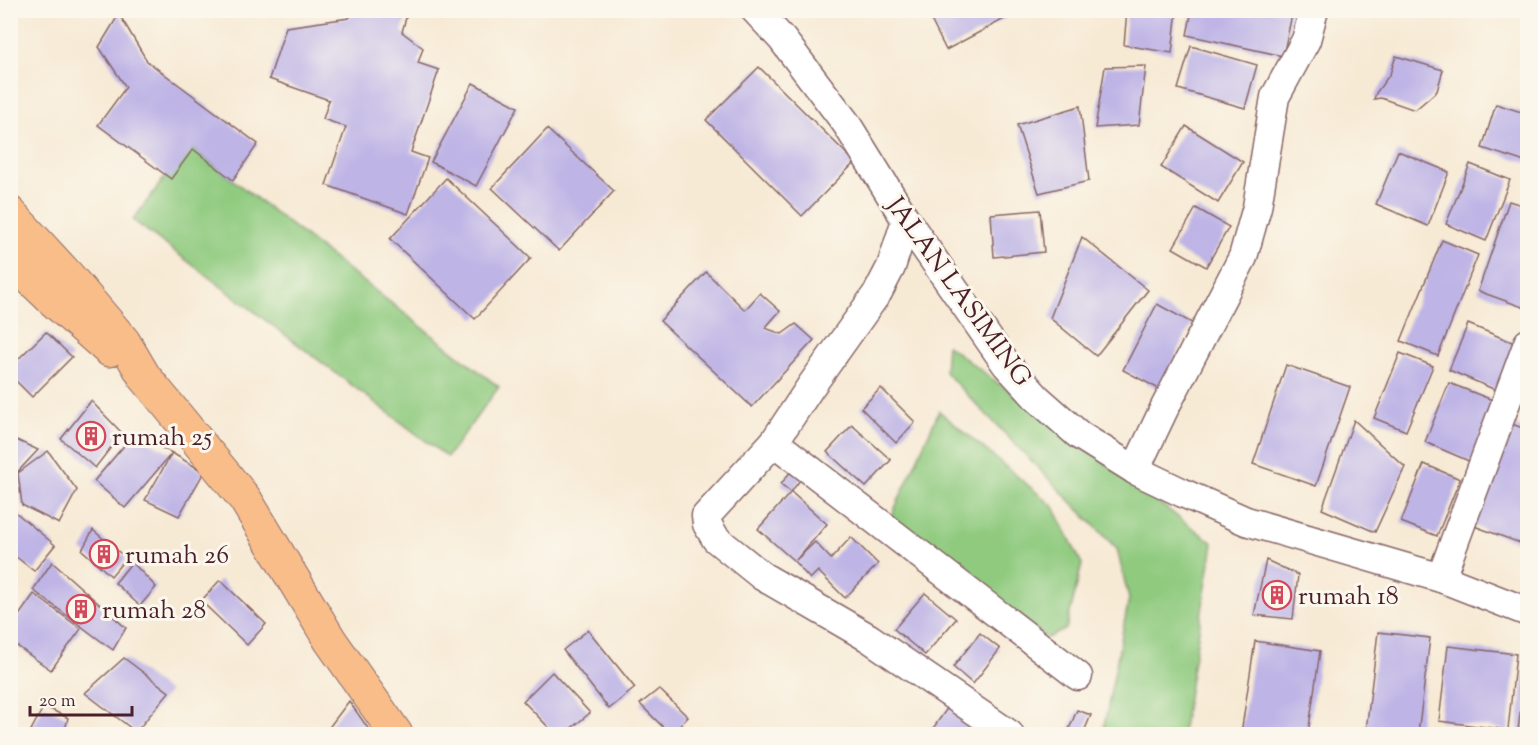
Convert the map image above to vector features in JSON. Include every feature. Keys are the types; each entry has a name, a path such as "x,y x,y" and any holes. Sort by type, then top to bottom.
{"highway":[{"path":"10,213 124,342 144,376 245,499 330,640 396,735"},
{"path":"10,259 99,342 144,376"}],"street":[{"name":"JALAN LASIMING","path":"755,10 782,39 846,123 906,220 1006,364 1037,398 1079,435 1134,470 1246,521 1441,578 1527,612"},
{"path":"1134,470 1243,257 1257,207 1275,97 1306,40 1314,10"},
{"path":"906,220 891,267 878,292 774,442 706,516 707,524 716,539 762,576 869,638 1009,735"},
{"path":"1441,578 1527,343"},
{"path":"774,442 1078,676"}],"green space":[{"path":"193,149 499,387 447,457 133,220 185,150"},
{"path":"947,345 1213,543 1182,734 1112,734 1104,726 1129,599 1117,549 945,372"},
{"path":"939,411 1054,507 1082,564 1066,629 1047,638 891,517"}],"building":[{"path":"356,10 396,10 407,14 402,32 423,48 418,63 439,70 411,152 428,158 408,214 326,185 346,127 323,119 329,100 269,79 286,27 349,18"},
{"path":"926,10 1021,10 946,50"},
{"path":"1127,10 1177,10 1172,53 1124,45"},
{"path":"1192,10 1293,10 1283,56 1187,35"},
{"path":"119,14 147,61 258,144 233,180 193,149 171,179 98,125 126,87 99,47"},
{"path":"1191,46 1257,65 1245,108 1178,89"},
{"path":"1396,56 1443,70 1437,91 1415,110 1381,98 1374,99 1390,74"},
{"path":"1146,66 1139,125 1095,128 1105,67"},
{"path":"759,67 855,162 802,216 706,120"},
{"path":"473,83 518,107 476,186 431,162"},
{"path":"1496,104 1528,114 1528,163 1482,148"},
{"path":"1080,106 1089,181 1039,193 1017,125"},
{"path":"1186,126 1243,162 1218,203 1161,167"},
{"path":"547,129 614,191 559,251 492,188"},
{"path":"1398,151 1449,172 1428,226 1376,204"},
{"path":"1470,164 1510,180 1486,241 1446,224"},
{"path":"446,178 531,258 475,319 390,239"},
{"path":"1509,201 1528,207 1528,309 1478,291"},
{"path":"1196,208 1229,227 1206,267 1173,248"},
{"path":"1040,210 1044,252 994,257 991,214"},
{"path":"1082,237 1148,290 1096,356 1050,318"},
{"path":"1442,240 1478,255 1438,356 1401,341"},
{"path":"706,272 745,310 760,293 780,311 765,328 782,334 796,324 814,340 752,407 660,321"},
{"path":"1157,304 1192,323 1159,389 1123,370"},
{"path":"1468,324 1517,344 1498,391 1449,370"},
{"path":"46,332 72,357 32,397 10,375 10,367"},
{"path":"1400,353 1433,366 1406,431 1374,418"},
{"path":"1286,365 1350,387 1316,486 1253,464"},
{"path":"1449,383 1495,401 1471,462 1425,442"},
{"path":"881,388 915,422 896,443 861,408"},
{"name":"rumah 25","path":"91,401 122,433 95,468 61,439"},
{"path":"1354,420 1405,467 1375,532 1322,509"},
{"path":"1504,421 1528,430 1528,546 1466,523"},
{"path":"852,425 891,460 866,487 827,452"},
{"path":"134,434 172,453 125,508 94,481"},
{"path":"10,437 38,450 10,480"},
{"path":"48,451 77,490 59,524 22,505 18,473"},
{"path":"172,453 204,472 179,516 145,500"},
{"path":"1424,464 1460,479 1437,536 1401,522"},
{"path":"794,467 804,475 791,492 781,484"},
{"path":"791,492 827,524 796,560 815,542 831,559 851,537 878,564 845,598 818,571 810,579 794,561 758,529"},
{"path":"14,511 55,545 34,571 10,552 10,515"},
{"name":"rumah 26","path":"93,530 126,558 111,576 82,550"},
{"name":"rumah 18","path":"1266,560 1298,575 1293,619 1254,615"},
{"name":"rumah 28","path":"52,562 126,628 113,650 33,590"},
{"path":"132,562 156,587 140,606 115,583"},
{"path":"220,580 266,624 247,645 201,601"},
{"path":"925,593 956,619 925,655 894,629"},
{"path":"34,594 81,629 51,670 10,641 10,628"},
{"path":"588,630 635,688 609,709 563,650"},
{"path":"1378,632 1430,638 1418,734 1366,731"},
{"path":"980,633 1000,649 973,684 953,667"},
{"path":"1255,641 1320,651 1308,734 1241,734"},
{"path":"1448,646 1516,654 1508,730 1439,721"},
{"path":"124,658 169,692 136,732 85,693"},
{"path":"1526,663 1528,663 1528,732 1518,731"},
{"path":"552,672 590,713 564,734 555,734 523,701"},
{"path":"659,689 688,717 672,734 640,704"},
{"path":"953,700 991,734 929,734"},
{"path":"349,701 372,734 324,734"},
{"path":"44,706 68,718 64,734 29,734"},
{"path":"1077,710 1091,715 1083,734 1067,734"}],"place":[{"name":"rumah 25","path":"91,436"},
{"name":"rumah 26","path":"104,554"},
{"name":"rumah 18","path":"1277,595"},
{"name":"rumah 28","path":"81,609"}]}
